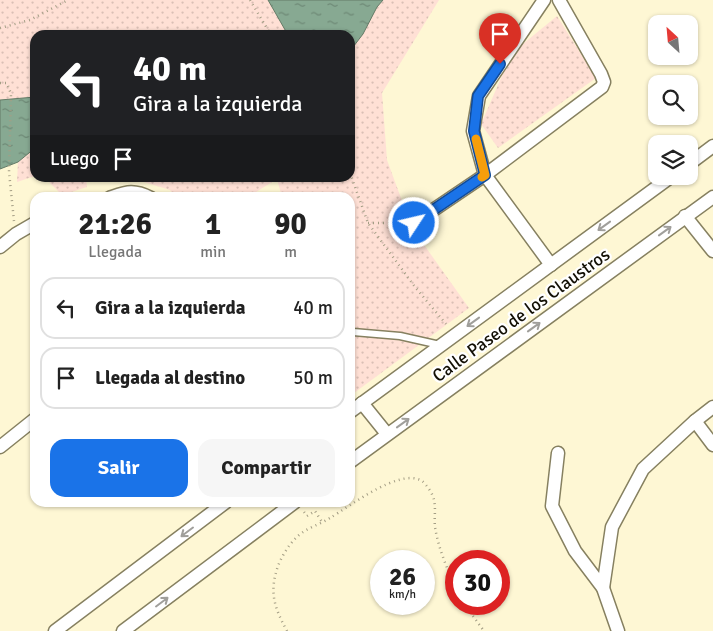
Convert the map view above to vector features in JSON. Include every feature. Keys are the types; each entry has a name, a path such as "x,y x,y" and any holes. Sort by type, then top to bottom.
{"street":[{"path":"544,0 478,96 474,131 485,175 551,265"},
{"path":"414,223 485,175 602,87 604,82 601,74 559,0"},
{"path":"698,157 713,146"},
{"name":"Calle Paseo de los Claustros","path":"355,409 660,185"},
{"name":"Calle Paseo de los Claustros","path":"355,458 713,196"},
{"path":"685,216 713,251"},
{"path":"0,247 30,226"},
{"path":"362,404 387,434"},
{"path":"603,588 612,528 643,469 713,407"},
{"path":"695,421 713,445"},
{"path":"0,447 30,423"},
{"path":"558,453 552,506 575,551 603,588 618,631"},
{"path":"55,631 219,507"},
{"path":"123,631 298,507"}],"lane":[{"path":"355,332 400,336 442,345"}],"path":[{"path":"0,28 30,20 68,0"},
{"path":"250,0 268,30"},
{"path":"0,84 7,83 11,94 9,172 16,234"},
{"path":"353,182 368,223 415,287 455,335"},
{"path":"368,223 414,223"},
{"path":"355,502 387,484 410,477 421,481 430,490 434,500 435,527 445,560"},
{"path":"300,507 307,516 315,511 323,523"},
{"path":"286,631 274,600 274,583 279,564 286,550 298,536 348,507"},
{"path":"472,615 484,631"}],"shaded area":[{"path":"0,0 439,0 382,93 387,160 412,228 469,308 355,392 355,192 281,192 278,182 355,182 355,30 30,30 30,97 0,100"},
{"path":"557,16 596,78 498,148 481,124 512,53"},
{"path":"30,152 30,178 17,182 18,162"},
{"path":"49,182 86,182 87,187 71,192 59,192"},
{"path":"144,182 272,182 256,192 172,192"}],"water":[{"path":"268,0 383,0 355,44 355,30 285,30"},
{"path":"30,97 30,152 18,162 0,169 0,100"}],"slow traffic":[{"path":"476,139 485,175 482,177"}],"route":[{"path":"414,223 485,175 474,131 478,96 500,64"}]}
